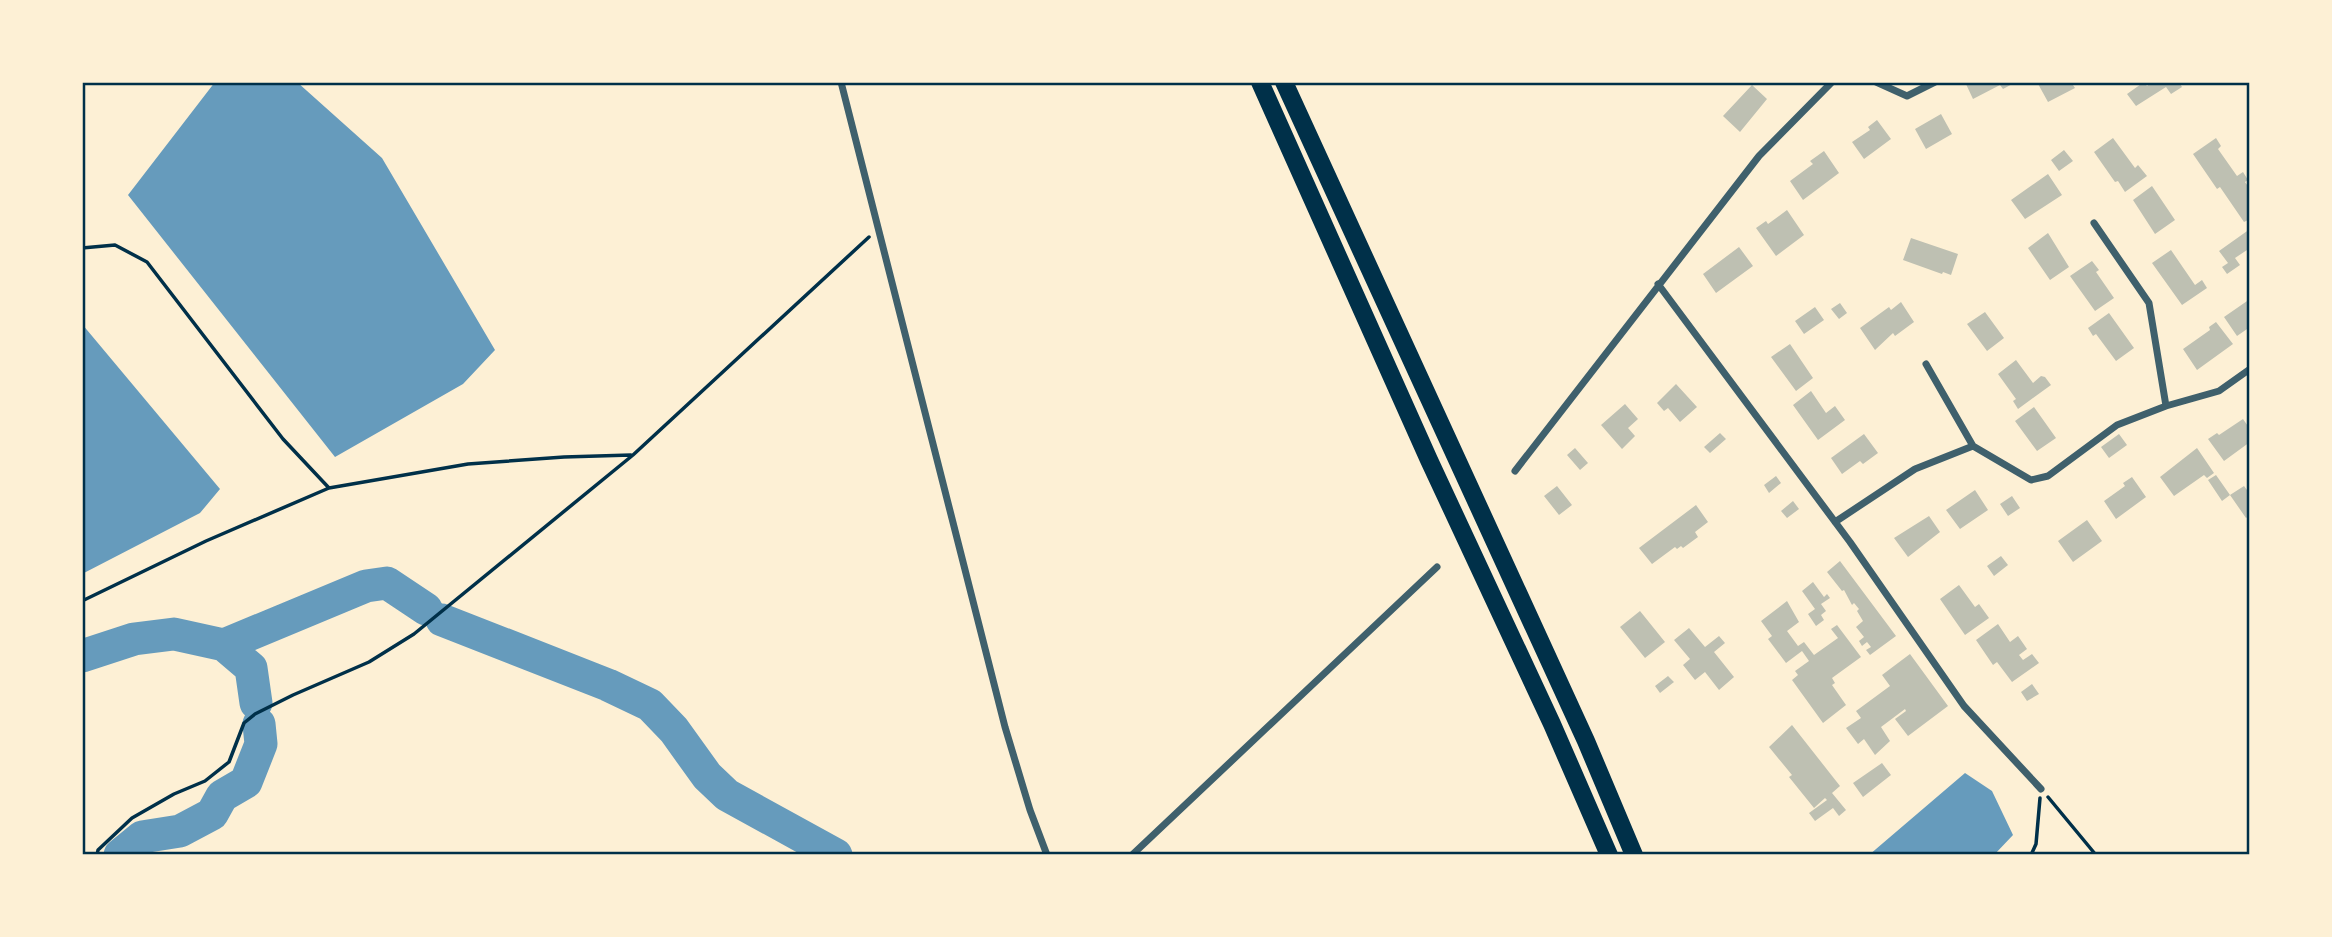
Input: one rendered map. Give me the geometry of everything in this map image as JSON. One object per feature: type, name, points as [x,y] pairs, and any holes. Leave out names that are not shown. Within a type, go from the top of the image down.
[{"type":"highway","points":[[1260,82],[1609,855]]},
{"type":"highway","points":[[1284,82],[1586,741],[1633,855]]},
{"type":"street","points":[[841,82],[1006,727],[1030,810],[1047,855]]},
{"type":"street","points":[[1516,471],[1759,156],[1832,82]]},
{"type":"street","points":[[1876,82],[1907,96],[1934,82]]},
{"type":"street","points":[[2094,223],[2149,303],[2166,406]]},
{"type":"street","points":[[1658,284],[1835,522],[1964,706],[2041,789]]},
{"type":"street","points":[[1926,364],[1973,446],[2031,480],[2048,476],[2117,425],[2166,406],[2219,391],[2250,369]]},
{"type":"street","points":[[1835,522],[1915,470],[1973,446]]},
{"type":"street","points":[[1132,855],[1437,567]]},
{"type":"path","points":[[97,855],[98,850],[132,818],[174,794],[205,781],[229,762],[244,723],[255,714],[369,662],[414,634],[633,455],[877,229]]},
{"type":"path","points":[[82,248],[115,245],[146,262],[283,439],[329,488]]},
{"type":"path","points":[[82,601],[206,541],[329,488],[468,464],[633,455]]},
{"type":"path","points":[[2031,855],[2036,844],[2041,789]]},
{"type":"path","points":[[2041,789],[2096,855]]},
{"type":"water","points":[[215,82],[297,82],[382,158],[495,350],[463,384],[335,457],[128,195]]},
{"type":"water","points":[[82,324],[220,489],[200,513],[82,574]]},
{"type":"water","points":[[1965,773],[1992,791],[2013,835],[1994,855],[1869,855]]},
{"type":"building","points":[[1965,82],[2016,82],[2003,89],[2000,85],[1973,99]]},
{"type":"building","points":[[2037,82],[2071,82],[2075,88],[2048,102]]},
{"type":"building","points":[[2144,82],[2147,86],[2152,82],[2179,82],[2182,87],[2171,94],[2166,87],[2136,106],[2127,94]]},
{"type":"building","points":[[1752,85],[1767,99],[1740,132],[1723,116]]},
{"type":"building","points":[[1941,114],[1952,134],[1926,149],[1915,129]]},
{"type":"building","points":[[1877,120],[1891,139],[1864,159],[1852,142],[1870,130],[1868,127]]},
{"type":"building","points":[[2113,138],[2135,168],[2138,165],[2147,176],[2125,192],[2094,152]]},
{"type":"building","points":[[2216,138],[2221,146],[2218,149],[2237,176],[2243,172],[2248,180],[2245,182],[2250,189],[2250,219],[2244,222],[2193,154]]},
{"type":"building","points":[[2064,150],[2073,161],[2059,171],[2051,160]]},
{"type":"building","points":[[1824,151],[1839,173],[1803,200],[1790,181],[1813,164],[1810,161]]},
{"type":"building","points":[[2048,174],[2062,195],[2025,219],[2011,200]]},
{"type":"building","points":[[2152,186],[2175,220],[2155,234],[2133,200]]},
{"type":"building","points":[[1787,210],[1804,235],[1776,256],[1756,228],[1766,221],[1768,224]]},
{"type":"building","points":[[2250,229],[2250,248],[2235,258],[2240,265],[2227,274],[2222,267],[2228,263],[2219,251]]},
{"type":"building","points":[[2048,233],[2069,267],[2050,280],[2028,248]]},
{"type":"building","points":[[1911,238],[1958,254],[1951,275],[1903,260]]},
{"type":"building","points":[[1739,247],[1753,266],[1716,293],[1703,274]]},
{"type":"building","points":[[2171,250],[2195,285],[2202,280],[2207,288],[2182,305],[2152,263]]},
{"type":"building","points":[[2092,261],[2099,270],[2096,272],[2114,298],[2095,311],[2070,276]]},
{"type":"building","points":[[2250,299],[2250,327],[2237,336],[2224,317]]},
{"type":"building","points":[[1901,302],[1914,322],[1895,336],[1893,333],[1875,350],[1860,328],[1889,307],[1891,310]]},
{"type":"building","points":[[1840,303],[1847,313],[1839,319],[1831,309]]},
{"type":"building","points":[[1815,307],[1824,320],[1804,334],[1795,321]]},
{"type":"building","points":[[1985,312],[2004,338],[1987,351],[1967,324]]},
{"type":"building","points":[[2109,313],[2134,348],[2116,361],[2096,334],[2093,336],[2088,328]]},
{"type":"building","points":[[2216,322],[2233,344],[2197,370],[2183,349],[2210,330],[2209,327]]},
{"type":"building","points":[[1790,344],[1813,378],[1796,391],[1771,357]]},
{"type":"building","points":[[2016,360],[2033,383],[2041,376],[2051,385],[2018,409],[2013,401],[2016,399],[1998,374]]},
{"type":"building","points":[[1676,384],[1697,407],[1680,422],[1668,408],[1664,411],[1657,403]]},
{"type":"building","points":[[1811,391],[1826,413],[1835,406],[1845,420],[1818,440],[1793,405]]},
{"type":"building","points":[[1625,404],[1638,419],[1628,428],[1635,436],[1622,449],[1601,425]]},
{"type":"building","points":[[2034,407],[2056,438],[2037,451],[2015,421]]},
{"type":"building","points":[[2243,419],[2250,429],[2250,442],[2224,461],[2208,439]]},
{"type":"building","points":[[1720,433],[1726,439],[1710,453],[1704,447]]},
{"type":"building","points":[[1864,434],[1878,453],[1863,464],[1860,461],[1842,474],[1831,458]]},
{"type":"building","points":[[2119,434],[2127,445],[2109,458],[2101,447]]},
{"type":"building","points":[[1575,448],[1588,463],[1580,470],[1567,455]]},
{"type":"building","points":[[2197,448],[2214,473],[2207,478],[2204,475],[2174,496],[2160,477]]},
{"type":"building","points":[[2216,475],[2230,495],[2222,501],[2208,480]]},
{"type":"building","points":[[1776,476],[1781,483],[1769,493],[1764,485]]},
{"type":"building","points":[[2132,477],[2146,497],[2116,519],[2104,501],[2125,486],[2123,483]]},
{"type":"building","points":[[1557,486],[1572,505],[1559,515],[1544,496]]},
{"type":"building","points":[[2244,486],[2250,494],[2250,515],[2246,518],[2230,495]]},
{"type":"building","points":[[1975,490],[1988,510],[1960,529],[1946,510]]},
{"type":"building","points":[[2012,496],[2020,508],[2008,516],[2000,504]]},
{"type":"building","points":[[1793,501],[1799,509],[1787,518],[1781,511]]},
{"type":"building","points":[[1696,505],[1708,522],[1695,532],[1698,537],[1683,548],[1675,547],[1652,564],[1639,548]]},
{"type":"building","points":[[1929,516],[1940,532],[1908,557],[1894,538]]},
{"type":"building","points":[[2087,520],[2102,541],[2073,562],[2058,541]]},
{"type":"building","points":[[2001,556],[2008,565],[1994,576],[1987,566]]},
{"type":"building","points":[[1840,561],[1896,636],[1870,655],[1866,650],[1871,647],[1867,642],[1862,646],[1859,641],[1864,637],[1856,627],[1863,621],[1857,611],[1859,609],[1854,603],[1852,605],[1844,590],[1842,591],[1827,572]]},
{"type":"building","points":[[1813,582],[1824,597],[1827,594],[1830,598],[1821,604],[1826,611],[1821,615],[1824,620],[1816,626],[1808,614],[1815,609],[1802,591]]},
{"type":"building","points":[[1959,585],[1975,607],[1979,604],[1989,618],[1965,635],[1940,599]]},
{"type":"building","points":[[1787,601],[1799,622],[1787,631],[1798,646],[1804,642],[1814,655],[1838,638],[1831,629],[1837,625],[1861,657],[1832,678],[1835,683],[1832,685],[1846,705],[1823,723],[1792,680],[1798,675],[1795,671],[1809,661],[1802,651],[1786,663],[1768,639],[1772,636],[1761,621]]},
{"type":"building","points":[[1640,611],[1665,642],[1645,658],[1620,627]]},
{"type":"building","points":[[1998,624],[2010,642],[2018,636],[2027,649],[2019,655],[2023,660],[2032,654],[2039,663],[2012,682],[1997,662],[1993,665],[1976,640]]},
{"type":"building","points":[[1689,628],[1705,647],[1719,636],[1725,643],[1714,652],[1734,677],[1719,690],[1705,672],[1695,680],[1683,665],[1690,659],[1674,640]]},
{"type":"building","points":[[1910,654],[1948,706],[1908,736],[1895,719],[1906,711],[1905,709],[1881,727],[1890,741],[1875,755],[1864,739],[1858,744],[1846,728],[1861,718],[1856,711],[1890,686],[1882,675]]},
{"type":"building","points":[[1668,676],[1674,682],[1660,693],[1655,686]]},
{"type":"building","points":[[2032,684],[2039,694],[2027,701],[2021,692]]},
{"type":"building","points":[[1792,725],[1840,786],[1832,793],[1846,810],[1839,816],[1833,808],[1815,821],[1809,813],[1827,800],[1825,798],[1814,808],[1769,747]]},
{"type":"building","points":[[1882,763],[1891,775],[1863,797],[1853,783]]},
{"type":"waterway","points":[[224,645],[366,586],[387,583],[426,609]]},
{"type":"waterway","points":[[442,620],[608,685],[650,705],[674,730],[707,776],[727,795],[836,855]]},
{"type":"waterway","points":[[82,656],[134,639],[174,634],[224,645],[251,668],[256,703]]},
{"type":"waterway","points":[[120,855],[142,837],[180,831],[212,814],[222,796],[246,782],[261,744],[259,724]]}]
